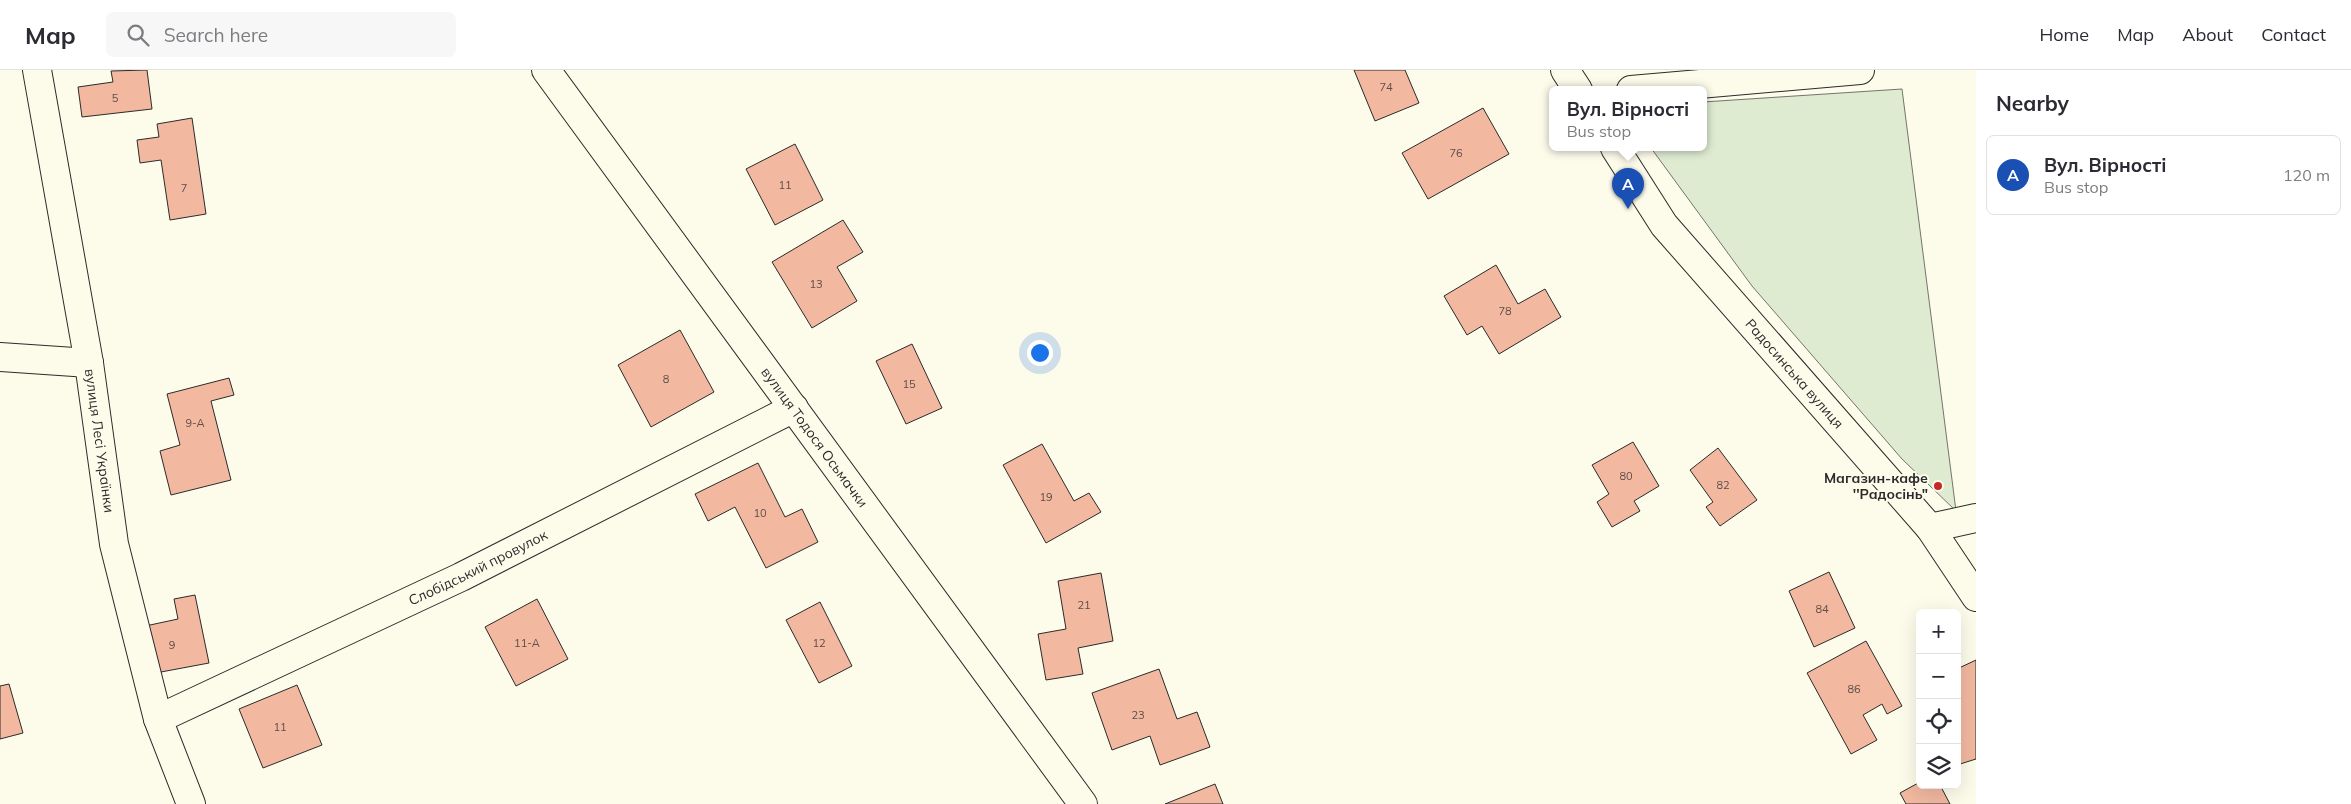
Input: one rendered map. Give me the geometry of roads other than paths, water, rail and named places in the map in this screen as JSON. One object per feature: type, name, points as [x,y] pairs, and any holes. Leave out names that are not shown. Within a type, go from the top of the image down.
[{"type":"street","name":"вулиця Лесі Українки","points":[[37,70],[89,363],[114,544],[158,719],[191,804]]},
{"type":"street","name":"вулиця Тодося Осьмачки","points":[[546,70],[1083,804]]},
{"type":"street","points":[[1564,70],[1575,86]]},
{"type":"street","points":[[1677,86],[1860,70]]},
{"type":"street","name":"Радосинська вулиця","points":[[1617,151],[1664,225],[1930,528],[1976,597]]},
{"type":"street","points":[[0,357],[89,363]]},
{"type":"street","name":"Слобідський провулок","points":[[158,719],[461,577],[794,408]]},
{"type":"street","points":[[1930,528],[1976,518]]},
{"type":"place","name":"Вул. Вірності","points":[[1628,209]]},
{"type":"place","name":"Магазин-кафе ''Радосінь\"","points":[[1938,486]]}]
